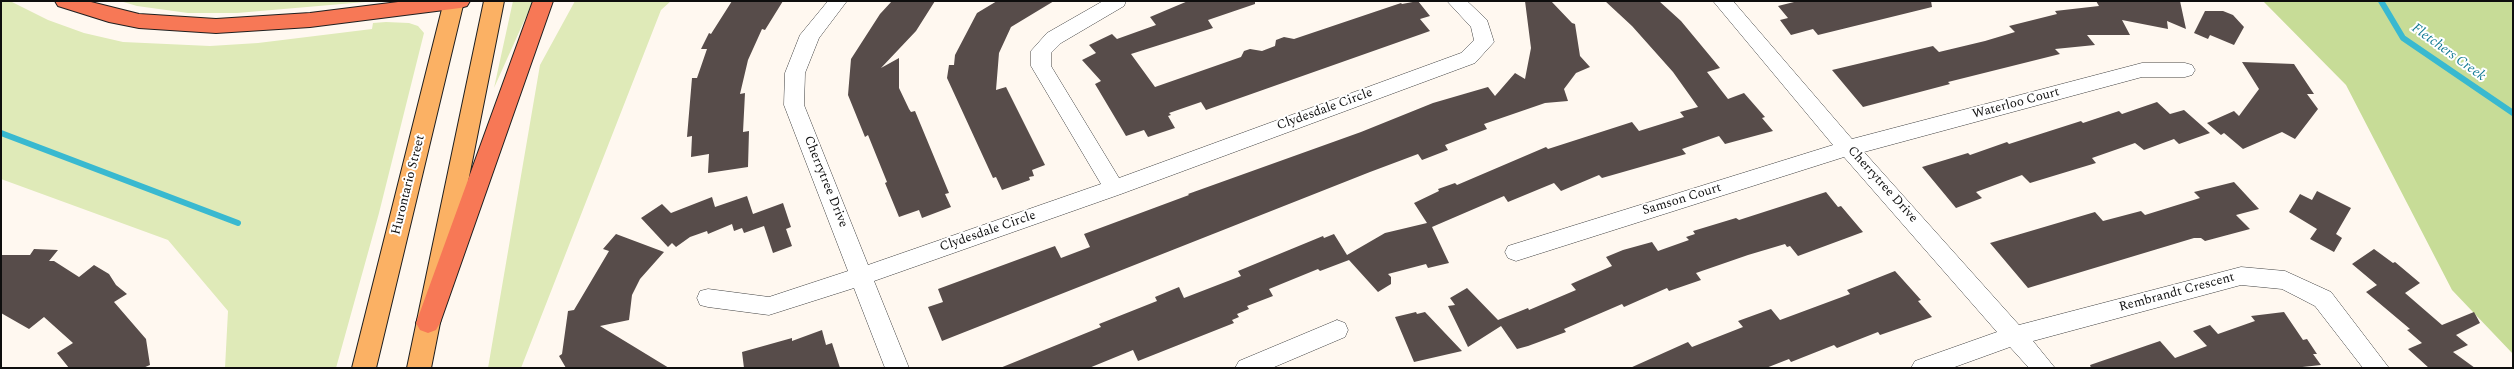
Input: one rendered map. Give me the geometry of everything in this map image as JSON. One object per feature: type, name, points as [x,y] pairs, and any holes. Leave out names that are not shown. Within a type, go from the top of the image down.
[{"type":"highway","points":[[65,1],[109,15],[139,21],[216,26],[310,20],[456,1]]},
{"type":"highway","points":[[428,323],[543,1]]},
{"type":"main road","name":"Hurontario Street","points":[[364,368],[456,1]]},
{"type":"main road","points":[[419,368],[494,1]]},
{"type":"street","name":"Cherrytree Drive","points":[[838,1],[810,35],[795,73],[794,105],[897,368]]},
{"type":"street","points":[[1114,188],[1041,66],[1041,51],[1054,38],[1117,1]]},
{"type":"street","name":"Clydesdale Circle","points":[[708,298],[769,306],[862,276],[1114,188],[1468,58],[1484,42],[1480,25],[1456,1]]},
{"type":"street","name":"Cherrytree Drive","points":[[1722,1],[1848,148],[2044,368]]},
{"type":"street","name":"Waterloo Court","points":[[1848,148],[2142,70],[2185,70]]},
{"type":"street","name":"Samson Court","points":[[1516,252],[1848,148]]},
{"type":"street","name":"Rembrandt Crescent","points":[[1923,368],[2015,336],[2241,276],[2285,280],[2323,299],[2377,368]]},
{"type":"street","points":[[1247,368],[1337,330]]},
{"type":"green space","points":[[1,1],[10,1],[48,20],[84,33],[123,42],[210,46],[258,43],[372,29],[373,23],[409,23],[418,26],[424,33],[379,213],[336,368],[225,368],[228,311],[168,240],[1,179]]},
{"type":"green space","points":[[120,1],[377,1],[237,13],[188,13],[137,6]]},
{"type":"green space","points":[[513,1],[533,1],[494,88]]},
{"type":"green space","points":[[575,1],[671,1],[661,10],[521,368],[488,368],[540,65]]},
{"type":"green space","points":[[2263,1],[2513,1],[2513,354],[2452,290],[2346,85]]},
{"type":"building","points":[[732,1],[783,1],[765,30],[762,29],[748,60],[740,94],[745,93],[743,132],[749,131],[748,167],[708,173],[709,154],[691,157],[692,136],[687,137],[692,78],[697,78],[707,49],[701,49],[709,33],[711,34]]},
{"type":"building","points":[[892,1],[935,1],[916,31],[881,68],[899,58],[899,88],[911,112],[915,111],[949,193],[945,194],[951,207],[922,218],[919,210],[899,217],[868,135],[865,137],[848,95],[851,59],[880,14]]},
{"type":"building","points":[[997,1],[1054,1],[1011,27],[999,53],[996,90],[1006,87],[1045,165],[1032,170],[1034,176],[1029,177],[1030,180],[1002,190],[996,177],[993,178],[947,78],[949,65],[954,65],[955,55],[977,13]]},
{"type":"building","points":[[1188,1],[1255,1],[1255,4],[1208,20],[1213,28],[1131,54],[1155,87],[1241,57],[1244,51],[1250,49],[1262,51],[1275,46],[1276,40],[1284,37],[1294,39],[1401,3],[1418,1],[1430,16],[1420,19],[1430,31],[1206,110],[1201,102],[1169,113],[1171,115],[1168,116],[1175,128],[1148,137],[1144,130],[1126,136],[1095,84],[1101,81],[1082,60],[1096,53],[1089,45],[1112,34],[1117,39],[1156,25],[1150,17]]},
{"type":"building","points":[[1525,1],[1551,1],[1572,23],[1575,24],[1580,56],[1590,67],[1576,73],[1564,89],[1568,101],[1545,103],[1484,124],[1487,129],[1445,145],[1448,150],[1422,160],[1418,154],[1370,172],[942,341],[928,307],[943,302],[938,289],[1055,246],[1061,258],[1090,247],[1084,234],[1189,195],[1188,194],[1361,132],[1433,103],[1488,87],[1495,96],[1515,73],[1525,79],[1531,48]]},
{"type":"building","points":[[1605,1],[1659,1],[1681,21],[1720,68],[1707,72],[1728,99],[1744,93],[1765,117],[1762,118],[1773,131],[1725,144],[1719,136],[1682,149],[1686,154],[1602,178],[1599,175],[1561,191],[1554,183],[1508,202],[1504,196],[1432,227],[1449,263],[1428,268],[1426,264],[1388,274],[1391,277],[1391,284],[1378,292],[1349,260],[1320,271],[1318,269],[1269,289],[1273,296],[1247,306],[1249,309],[1237,314],[1239,317],[1232,320],[1234,323],[1138,361],[1133,350],[1089,368],[1000,368],[1101,327],[1099,324],[1157,301],[1155,297],[1179,287],[1184,298],[1241,276],[1238,271],[1323,236],[1324,238],[1334,234],[1347,255],[1385,233],[1427,223],[1414,203],[1439,191],[1438,189],[1455,183],[1457,185],[1546,147],[1548,149],[1632,122],[1639,131],[1684,117],[1680,112],[1698,107],[1673,72],[1632,26]]},
{"type":"building","points":[[1798,1],[1931,1],[1932,7],[1818,35],[1813,29],[1791,35],[1780,20],[1788,18],[1778,6]]},
{"type":"building","points":[[2096,1],[2180,1],[2186,29],[2167,21],[2168,29],[2122,20],[2130,35],[2087,35],[2095,45],[2055,49],[2060,54],[1948,82],[1950,84],[1863,107],[1832,70],[1933,46],[1939,52],[1985,41],[2015,32],[2009,26],[2057,14],[2055,11],[2099,6]]},
{"type":"building","points":[[2205,11],[2223,11],[2233,15],[2244,27],[2234,45],[2210,35],[2208,39],[2194,33]]},
{"type":"building","points":[[2242,62],[2294,64],[2314,94],[2307,94],[2318,109],[2295,139],[2282,132],[2243,149],[2224,133],[2221,135],[2207,123],[2234,111],[2239,116],[2259,89]]},
{"type":"building","points":[[2157,102],[2170,114],[2184,110],[2210,133],[2179,144],[2174,139],[2144,150],[2135,143],[2092,158],[2096,163],[2030,183],[2022,175],[1976,192],[1982,198],[1956,208],[1922,167],[1968,153],[1970,155],[2007,142],[2009,144],[2081,121],[2083,123],[2119,111],[2122,114]]},
{"type":"building","points":[[2234,182],[2259,209],[2236,215],[2250,229],[2205,241],[2201,238],[2194,238],[2028,288],[1990,243],[2095,212],[2103,221],[2141,211],[2145,215],[2200,198],[2194,192]]},
{"type":"building","points":[[2317,191],[2351,208],[2336,234],[2342,238],[2334,252],[2310,239],[2317,229],[2289,212],[2300,194],[2312,200]]},
{"type":"building","points":[[1826,192],[1838,207],[1841,206],[1863,232],[1798,256],[1790,246],[1787,247],[1785,244],[1748,255],[1696,273],[1701,280],[1669,291],[1667,288],[1624,307],[1622,304],[1564,329],[1566,332],[1528,346],[1517,349],[1501,326],[1468,347],[1448,306],[1455,305],[1450,298],[1467,288],[1498,320],[1528,308],[1529,310],[1576,290],[1571,284],[1612,266],[1606,257],[1623,250],[1652,242],[1658,251],[1689,240],[1686,237],[1695,234],[1693,231],[1736,218],[1739,220]]},
{"type":"building","points":[[747,196],[753,214],[783,203],[791,227],[786,229],[792,246],[773,253],[764,226],[744,233],[742,228],[734,231],[732,224],[708,234],[707,231],[690,237],[676,247],[672,243],[668,247],[641,218],[662,204],[671,213],[712,197],[715,207]]},
{"type":"building","points":[[616,234],[664,252],[640,279],[632,295],[629,320],[600,326],[669,368],[566,368],[559,356],[562,354],[568,311],[574,310],[609,251],[603,249]]},
{"type":"building","points":[[34,249],[58,250],[49,261],[54,261],[79,277],[94,265],[109,274],[116,285],[127,294],[114,302],[146,339],[150,365],[143,368],[69,368],[57,353],[73,343],[44,317],[29,329],[1,313],[1,255],[30,255]]},
{"type":"building","points":[[2374,249],[2393,263],[2395,262],[2420,283],[2405,293],[2442,325],[2474,312],[2480,323],[2456,335],[2468,345],[2453,352],[2475,368],[2429,368],[2408,349],[2422,343],[2407,330],[2410,329],[2366,292],[2377,285],[2352,264]]},
{"type":"building","points":[[1895,271],[1921,300],[1918,301],[1932,317],[1880,335],[1878,332],[1837,348],[1834,345],[1791,362],[1789,359],[1766,368],[1630,368],[1688,342],[1692,347],[1743,327],[1738,321],[1771,309],[1780,320],[1850,294],[1847,290]]},
{"type":"building","points":[[1416,312],[1417,314],[1425,312],[1462,351],[1414,362],[1395,317]]},
{"type":"building","points":[[2284,312],[2303,340],[2307,339],[2317,354],[2313,354],[2321,365],[2293,368],[2091,368],[2090,365],[2160,341],[2175,358],[2207,346],[2193,331],[2210,325],[2218,334],[2255,321],[2251,316]]},
{"type":"building","points":[[822,330],[826,345],[832,343],[840,368],[744,368],[742,352],[792,338],[792,341]]},
{"type":"waterway","name":"Fletchers Creek","points":[[2381,1],[2403,38],[2513,113]]},
{"type":"waterway","points":[[1,133],[238,223]]}]
